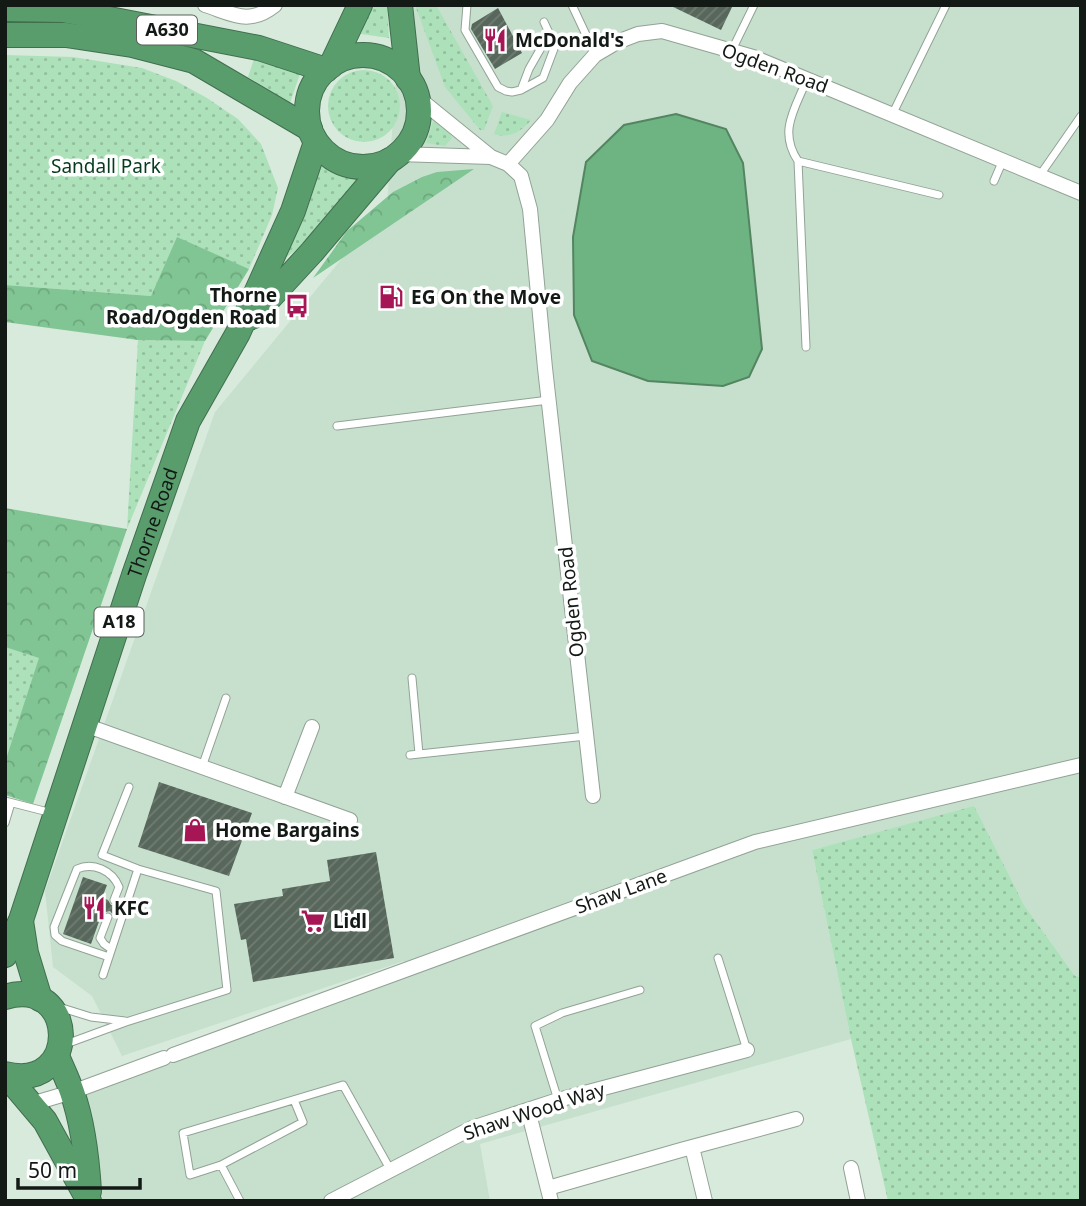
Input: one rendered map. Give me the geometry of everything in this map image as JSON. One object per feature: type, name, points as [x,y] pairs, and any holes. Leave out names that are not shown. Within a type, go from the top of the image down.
[{"type":"highway","points":[[360,5],[328,68],[318,78],[309,97],[308,119],[313,135],[330,156],[349,165],[369,167],[393,158],[406,147],[416,128],[419,107],[412,88],[400,5]]},
{"type":"highway","name":"A630","points":[[5,9],[76,12],[259,48],[328,68]]},
{"type":"highway","name":"A630","points":[[5,35],[66,35],[132,45],[194,61],[313,135]]},
{"type":"highway","points":[[328,68],[350,57],[372,56],[392,64],[412,88]]},
{"type":"highway","name":"Thorne Road","points":[[5,955],[21,920],[134,575],[188,421],[238,333],[293,211],[313,135]]},
{"type":"highway","name":"Thorne Road","points":[[238,333],[312,253],[393,158]]},
{"type":"highway","name":"Thorne Road","points":[[21,920],[26,953],[43,1001],[58,1017],[62,1032],[59,1051],[83,1140],[90,1201]]},
{"type":"highway","points":[[5,997],[23,994],[43,1001]]},
{"type":"highway","points":[[6,1075],[21,1077],[35,1074],[47,1068],[59,1051]]},
{"type":"highway","points":[[6,1075],[45,1121],[90,1201]]},
{"type":"street","points":[[205,5],[244,18],[260,15],[275,5]]},
{"type":"street","name":"Ogden Road","points":[[593,796],[548,400],[530,209],[521,176],[508,164],[547,120],[570,83],[595,55],[617,42],[638,34],[662,31],[753,57],[1081,193]]},
{"type":"street","points":[[412,88],[491,157],[508,164]]},
{"type":"street","points":[[393,158],[491,157]]},
{"type":"street","points":[[85,726],[349,820]]},
{"type":"street","points":[[285,797],[312,727]]},
{"type":"street","name":"Shaw Lane","points":[[31,1104],[169,1057],[755,842],[1081,765]]},
{"type":"street","name":"Shaw Wood Way","points":[[331,1201],[472,1128],[558,1100],[747,1050]]},
{"type":"street","points":[[528,1110],[550,1194],[692,1147],[796,1119]]},
{"type":"street","points":[[692,1147],[705,1201]]},
{"type":"street","points":[[851,1168],[858,1201]]},
{"type":"lane","points":[[467,5],[465,30],[498,87],[512,92],[543,78],[555,46],[544,22]]},
{"type":"lane","points":[[572,5],[595,55]]},
{"type":"lane","points":[[731,51],[754,5]]},
{"type":"lane","points":[[892,116],[947,5]]},
{"type":"lane","points":[[521,90],[529,69],[550,34]]},
{"type":"lane","points":[[806,347],[798,161],[791,151],[787,131],[807,79]]},
{"type":"lane","points":[[1040,175],[1081,116]]},
{"type":"lane","points":[[993,181],[1003,160]]},
{"type":"lane","points":[[798,161],[939,195]]},
{"type":"lane","points":[[337,426],[548,400]]},
{"type":"lane","points":[[412,678],[415,754],[586,736]]},
{"type":"lane","points":[[202,767],[226,698]]},
{"type":"lane","points":[[59,1051],[126,1021],[227,990],[216,891],[138,869],[102,855],[129,787]]},
{"type":"lane","points":[[5,822],[8,802],[56,814]]},
{"type":"lane","points":[[110,953],[62,941],[55,935],[54,927],[77,869],[86,865],[107,872],[119,887],[114,900]]},
{"type":"lane","points":[[103,975],[138,869]]},
{"type":"lane","points":[[108,917],[100,938],[110,953]]},
{"type":"lane","points":[[718,958],[747,1050]]},
{"type":"lane","points":[[558,1100],[536,1026],[562,1013],[640,990]]},
{"type":"lane","points":[[43,1001],[90,1017],[126,1021]]},
{"type":"lane","points":[[295,1100],[303,1122],[221,1165],[190,1175],[183,1133],[343,1085],[390,1169]]},
{"type":"lane","points":[[221,1165],[240,1201]]},
{"type":"shaded area","points":[[401,5],[1081,5],[1081,977],[1075,976],[1024,905],[974,807],[812,850],[851,1039],[480,1144],[490,1201],[90,1201],[72,1092],[406,968],[404,961],[122,1056],[92,996],[53,967],[45,891],[215,412],[387,204]]},
{"type":"shaded area","points":[[676,114],[726,129],[743,163],[762,349],[749,377],[723,386],[648,381],[592,361],[574,315],[573,237],[586,162],[624,125]]},
{"type":"green space","points":[[370,5],[387,5],[389,38],[361,34]]},
{"type":"green space","points":[[415,5],[436,5],[493,106],[484,130],[480,130],[445,87]]},
{"type":"green space","name":"Sandall Park","points":[[5,55],[73,57],[142,68],[176,81],[238,119],[261,144],[278,188],[272,215],[249,269],[177,238],[151,296],[5,285]]},
{"type":"green space","points":[[255,56],[301,71],[290,103],[248,77]]},
{"type":"green space","points":[[364,70],[384,76],[394,86],[400,106],[394,126],[384,136],[364,142],[344,136],[334,126],[328,106],[334,86],[344,76]]},
{"type":"green space","points":[[502,112],[531,120],[514,133],[505,136],[494,134]]},
{"type":"green space","points":[[434,119],[449,128],[452,138],[445,146],[426,143]]},
{"type":"green space","points":[[320,164],[330,172],[362,178],[320,232],[284,259],[307,207]]},
{"type":"green space","points":[[474,169],[313,278],[347,231],[393,192],[437,172]]},
{"type":"green space","points":[[177,237],[249,269],[205,341],[138,340],[5,322],[5,285],[151,296]]},
{"type":"green space","points":[[138,340],[205,341],[127,529]]},
{"type":"green space","points":[[5,508],[127,529],[33,804],[5,795],[5,762],[39,658],[5,647]]},
{"type":"green space","points":[[5,647],[40,658],[5,762]]},
{"type":"green space","points":[[974,806],[1024,905],[1075,976],[1081,977],[1081,1201],[888,1201],[812,850]]},
{"type":"building","points":[[669,5],[733,5],[721,30]]},
{"type":"building","name":"McDonald's","points":[[498,8],[522,53],[495,69],[471,29],[472,24]]},
{"type":"building","name":"Home Bargains","points":[[159,782],[252,813],[229,876],[138,847]]},
{"type":"building","name":"Lidl","points":[[376,852],[394,958],[253,982],[246,939],[241,940],[234,904],[283,896],[282,889],[330,881],[327,860]]},
{"type":"building","name":"KFC","points":[[83,877],[107,885],[102,898],[108,900],[111,905],[118,905],[114,916],[110,911],[102,913],[91,944],[63,934]]},
{"type":"place","name":"McDonald's","points":[[495,40]]},
{"type":"place","name":"EG On the Move","points":[[391,297]]},
{"type":"place","name":"Thorne Road/Ogden Road","points":[[297,306]]},
{"type":"place","name":"Home Bargains","points":[[195,830]]},
{"type":"place","name":"KFC","points":[[94,908]]},
{"type":"place","name":"Lidl","points":[[313,921]]}]
